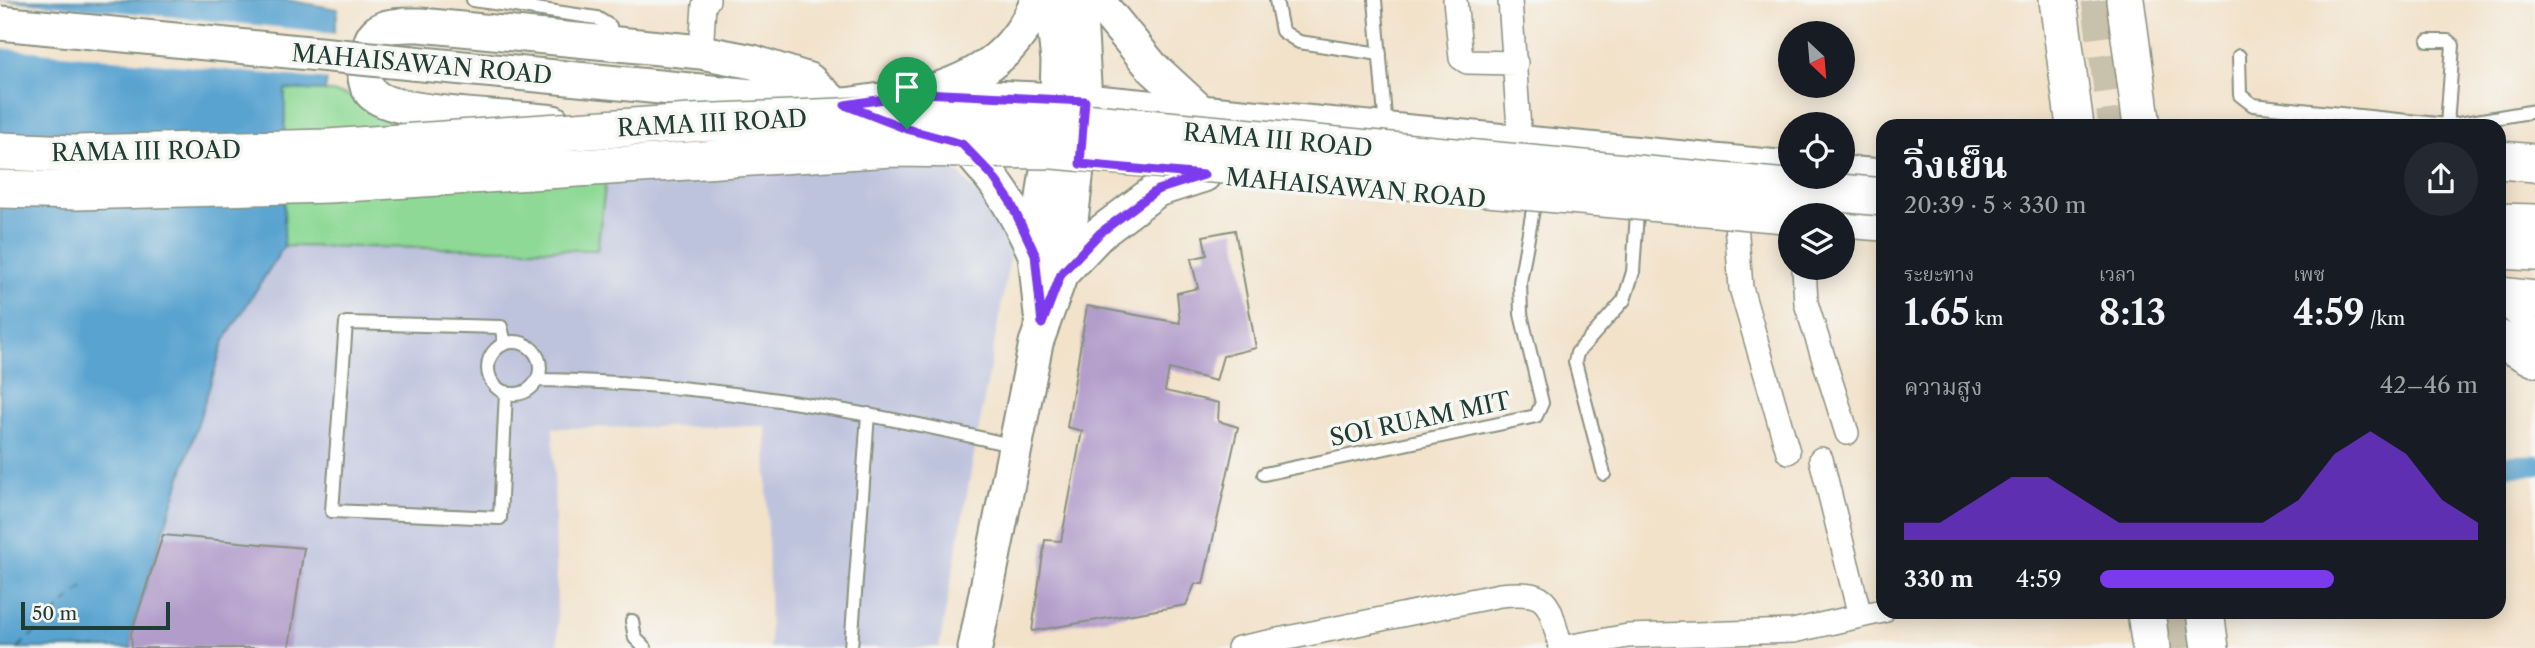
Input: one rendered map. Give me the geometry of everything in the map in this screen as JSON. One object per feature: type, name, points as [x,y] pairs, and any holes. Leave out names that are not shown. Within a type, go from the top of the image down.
[{"type":"main road","points":[[923,93],[961,81],[1011,48],[1029,22],[1038,0]]},
{"type":"main road","points":[[1051,0],[1058,60],[1071,101]]},
{"type":"main road","points":[[975,648],[1042,324],[1048,264],[1065,161],[1079,0]]},
{"type":"main road","points":[[1097,0],[1152,67],[1203,114]]},
{"type":"main road","points":[[2058,0],[2074,119]]},
{"type":"main road","points":[[2125,0],[2143,119]]},
{"type":"main road","name":"MAHAISAWAN ROAD","points":[[0,23],[840,104],[923,93],[1071,101],[1778,167]]},
{"type":"main road","points":[[840,104],[809,80],[787,72],[701,52],[392,25],[380,30],[371,40],[364,79],[371,93],[381,101],[429,111],[527,118],[665,140],[761,141],[907,129]]},
{"type":"main road","points":[[2052,119],[2067,69]]},
{"type":"main road","name":"MAHAISAWAN ROAD","points":[[840,104],[907,129],[962,144],[1065,161],[1778,225]]},
{"type":"main road","name":"RAMA III ROAD","points":[[0,151],[74,154],[328,148],[691,123],[890,115],[1051,119],[1876,196]]},
{"type":"main road","points":[[962,144],[992,175],[1048,264]]},
{"type":"main road","name":"RAMA III ROAD","points":[[0,189],[78,191],[329,184],[891,148],[1053,149],[1778,213]]},
{"type":"main road","points":[[2506,161],[2535,163]]},
{"type":"main road","points":[[1855,174],[1876,175]]},
{"type":"main road","points":[[1048,264],[1100,233],[1157,190],[1204,175]]},
{"type":"main road","points":[[1855,220],[1876,221]]},
{"type":"main road","points":[[2506,222],[2535,223]]},
{"type":"main road","points":[[1855,231],[1876,233]]},
{"type":"main road","points":[[2506,250],[2535,252]]},
{"type":"main road","points":[[2506,276],[2535,278]]},
{"type":"main road","points":[[2506,298],[2535,300]]},
{"type":"main road","points":[[2506,342],[2535,358]]},
{"type":"main road","points":[[2147,619],[2151,648]]},
{"type":"main road","points":[[2206,619],[2210,648]]},
{"type":"street","points":[[701,52],[704,5],[708,0]]},
{"type":"street","points":[[1455,0],[1461,58],[1467,62],[1516,63]]},
{"type":"street","points":[[1510,0],[1520,143]]},
{"type":"street","points":[[1737,223],[1741,288],[1788,452]]},
{"type":"street","points":[[1805,280],[1806,303],[1847,433]]},
{"type":"street","points":[[2506,304],[2535,332]]},
{"type":"street","points":[[1821,459],[1860,616]]},
{"type":"street","points":[[1239,648],[1500,595],[1531,592],[1543,599],[1549,608],[1561,648],[1628,636],[1793,631],[1876,613]]},
{"type":"lane","points":[[473,0],[597,18],[610,26],[612,44]]},
{"type":"lane","points":[[1276,0],[1282,32],[1299,42],[1380,54]]},
{"type":"lane","points":[[1375,0],[1387,131]]},
{"type":"lane","points":[[2428,41],[2448,41],[2453,46],[2448,119]]},
{"type":"lane","points":[[2239,56],[2240,95],[2253,105],[2382,119]]},
{"type":"lane","points":[[2488,119],[2535,111]]},
{"type":"lane","name":"SOI RUAM MIT","points":[[1264,474],[1536,416],[1540,412],[1542,403],[1521,314],[1520,282],[1534,204]]},
{"type":"lane","points":[[1604,474],[1575,362],[1577,352],[1624,300],[1633,272],[1637,213]]},
{"type":"lane","points":[[505,344],[500,327],[345,323],[332,511],[500,518],[506,392]]},
{"type":"lane","points":[[514,342],[530,348],[539,362],[537,380],[524,392],[506,392],[493,383],[488,368],[493,353],[505,344],[514,342]]},
{"type":"lane","points":[[537,380],[585,381],[761,395],[868,414],[1015,446]]},
{"type":"lane","points":[[851,648],[868,414]]},
{"type":"lane","points":[[632,621],[635,638],[645,648]]},
{"type":"shaded area","points":[[899,152],[960,174],[998,219],[1009,237],[1009,263],[939,647],[770,648],[766,426],[553,428],[558,648],[132,648],[131,634],[224,340],[284,246],[596,250],[607,169]]},
{"type":"green space","points":[[285,89],[325,91],[611,140],[597,250],[284,246]]},
{"type":"water","points":[[0,0],[286,0],[338,9],[325,91],[285,89],[284,246],[224,341],[131,634],[132,648],[0,648]]},
{"type":"pier","points":[[0,0],[337,33],[330,80],[0,48]]},
{"type":"building","points":[[1235,230],[1256,348],[1223,356],[1216,381],[1169,369],[1165,391],[1219,403],[1218,421],[1238,427],[1203,584],[1195,584],[1186,605],[1032,631],[1045,540],[1061,541],[1082,431],[1067,427],[1087,306],[1180,323],[1177,293],[1198,288],[1191,259],[1207,255],[1203,236]]},
{"type":"building","points":[[163,535],[304,548],[289,648],[132,648],[131,634]]},
{"type":"waterway","points":[[2506,466],[2535,465]]},
{"type":"ferry route","points":[[18,648],[87,583]]},
{"type":"tunnel","points":[[2100,0],[2116,119]]},
{"type":"tunnel","points":[[2183,619],[2187,648]]},
{"type":"route","points":[[923,93],[1085,101],[1080,164],[1204,175],[1157,190],[1100,233],[1061,274],[1042,324],[1035,254],[1010,201],[992,175],[962,144],[907,129],[845,105],[923,93]]}]
